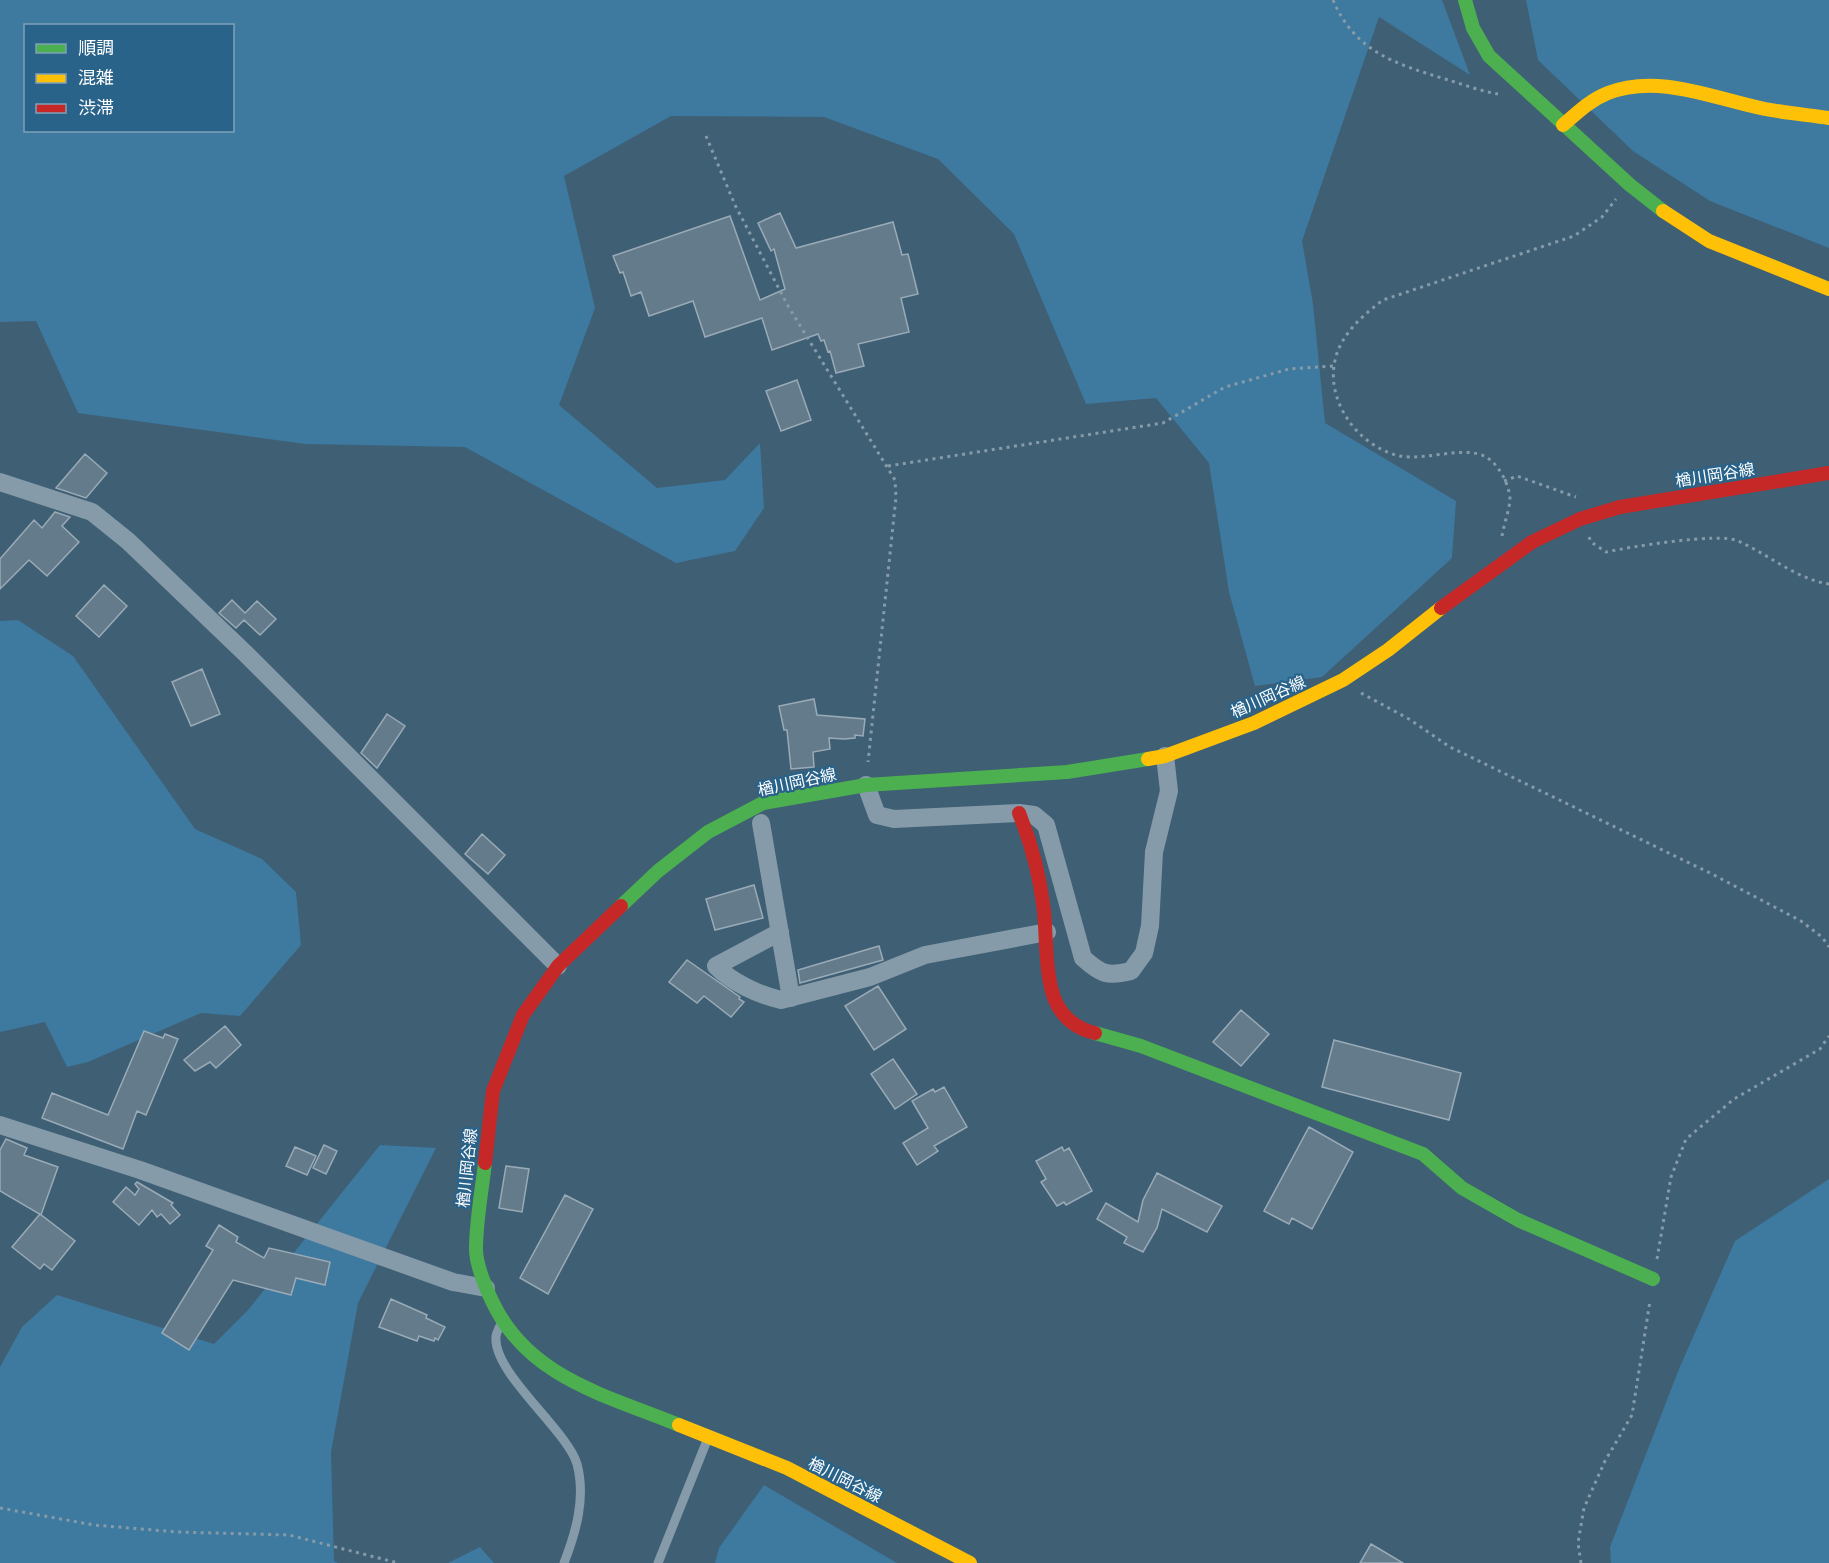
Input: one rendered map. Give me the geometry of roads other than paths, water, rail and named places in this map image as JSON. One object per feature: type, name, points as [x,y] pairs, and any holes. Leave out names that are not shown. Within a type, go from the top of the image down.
[{"type":"main road","points":[[1466,0],[1473,28],[1489,56],[1519,86],[1630,185],[1670,216],[1709,241],[1829,289]]},
{"type":"main road","points":[[1563,125],[1589,102],[1615,90],[1643,86],[1671,87],[1768,109],[1829,117]]},
{"type":"main road","name":"楢川岡谷線","points":[[970,1563],[787,1468],[595,1391],[550,1370],[516,1341],[502,1322],[486,1288],[476,1250],[493,1091],[524,1015],[558,966],[658,871],[708,832],[763,803],[866,785],[1067,772],[1165,756],[1254,723],[1343,680],[1388,650],[1458,594],[1532,543],[1580,519],[1620,507],[1829,473]]},
{"type":"main road","points":[[1019,813],[1033,848],[1047,932],[1051,988],[1060,1010],[1082,1030],[1141,1046],[1423,1154],[1462,1188],[1518,1220],[1653,1279]]},
{"type":"street","points":[[0,482],[92,512],[128,542],[255,663],[558,966]]},
{"type":"street","points":[[866,785],[877,815],[894,819],[1019,813],[1034,815],[1046,825],[1083,958],[1097,970],[1112,975],[1131,971],[1144,953],[1150,926],[1154,852],[1169,791],[1165,756]]},
{"type":"street","points":[[761,823],[791,999]]},
{"type":"street","points":[[780,932],[716,966],[724,975],[769,998],[791,999],[870,978],[925,956],[1047,932]]},
{"type":"street","points":[[0,1125],[140,1170],[453,1282],[486,1288]]},
{"type":"lane","points":[[502,1322],[496,1337],[498,1350],[515,1379],[565,1442],[576,1462],[580,1509],[564,1563]]},
{"type":"lane","points":[[658,1563],[709,1436]]}]
